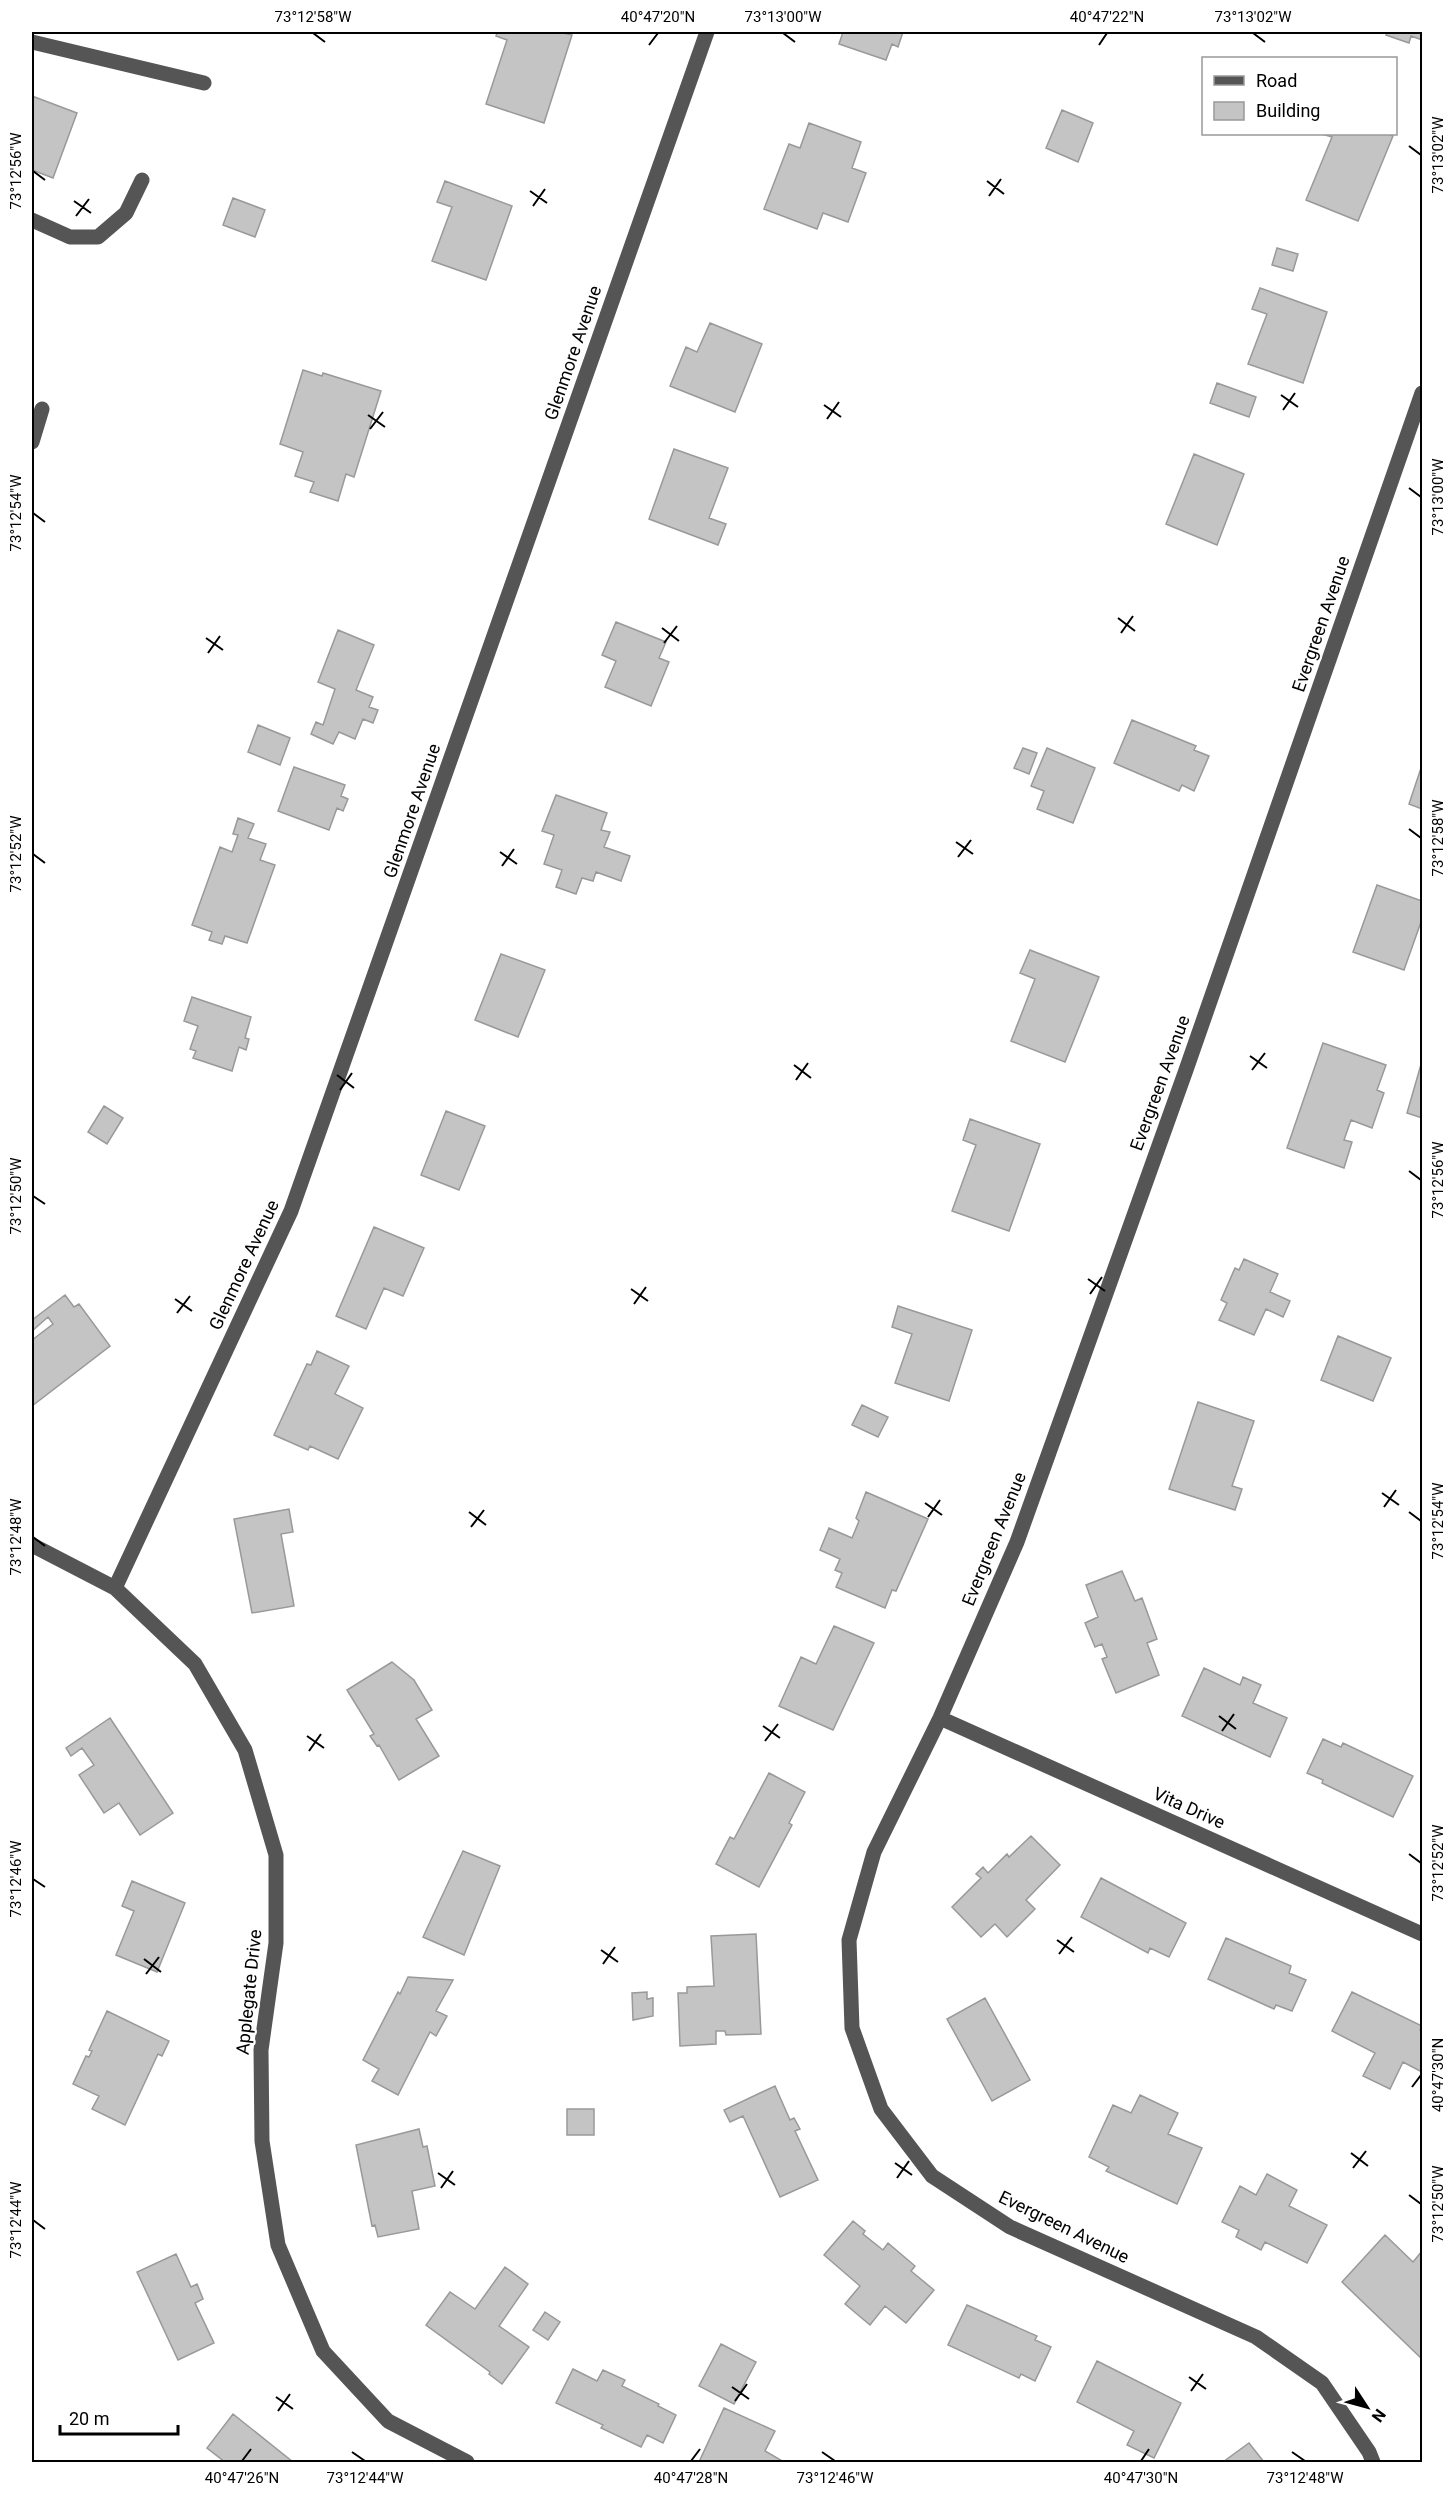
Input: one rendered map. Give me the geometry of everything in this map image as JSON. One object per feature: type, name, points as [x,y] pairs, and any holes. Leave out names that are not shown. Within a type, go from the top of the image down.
[{"type":"street","name":"Glenmore Avenue","points":[[115,1588],[291,1211],[707,32]]},
{"type":"street","points":[[32,42],[204,83]]},
{"type":"street","points":[[32,220],[70,237],[98,237],[126,213],[142,180]]},
{"type":"street","name":"Evergreen Avenue","points":[[1372,2463],[1369,2452],[1322,2383],[1256,2337],[1010,2227],[932,2176],[881,2109],[852,2028],[849,1940],[874,1852],[940,1718],[1017,1542],[1190,1059],[1422,393]]},
{"type":"street","points":[[32,442],[42,409]]},
{"type":"street","name":"Applegate Drive","points":[[32,1545],[115,1588],[195,1664],[245,1750],[276,1855],[276,1943],[261,2061],[262,2141],[278,2246],[323,2351],[388,2421],[466,2463]]},
{"type":"street","name":"Vita Drive","points":[[940,1718],[1422,1934]]},
{"type":"building","points":[[493,32],[559,32],[572,35],[544,123],[486,104],[507,40],[496,36],[497,33]]},
{"type":"building","points":[[843,32],[903,32],[898,47],[892,44],[886,60],[839,44]]},
{"type":"building","points":[[1388,32],[1422,32],[1422,40],[1411,36],[1409,43],[1386,35]]},
{"type":"building","points":[[32,96],[77,113],[53,178],[32,170]]},
{"type":"building","points":[[1062,110],[1093,123],[1078,162],[1046,148]]},
{"type":"building","points":[[809,123],[861,142],[852,168],[866,173],[848,222],[823,213],[817,229],[764,209],[789,144],[800,148]]},
{"type":"building","points":[[1325,135],[1393,136],[1358,221],[1306,200],[1332,137]]},
{"type":"building","points":[[445,181],[512,206],[486,280],[432,261],[452,207],[437,202]]},
{"type":"building","points":[[233,198],[265,210],[255,237],[223,225]]},
{"type":"building","points":[[1277,248],[1298,254],[1293,271],[1272,265]]},
{"type":"building","points":[[1260,288],[1327,312],[1303,383],[1248,364],[1267,314],[1252,309]]},
{"type":"building","points":[[710,323],[762,344],[735,412],[670,386],[686,347],[697,352]]},
{"type":"building","points":[[303,370],[322,376],[323,373],[381,391],[354,477],[346,474],[338,501],[310,492],[314,482],[295,476],[303,452],[280,444]]},
{"type":"building","points":[[1217,383],[1256,397],[1249,417],[1210,403]]},
{"type":"building","points":[[674,449],[728,468],[709,518],[726,524],[718,545],[649,519]]},
{"type":"building","points":[[1194,454],[1244,474],[1217,545],[1166,524]]},
{"type":"building","points":[[616,622],[666,642],[659,658],[669,662],[651,706],[605,687],[616,661],[602,655]]},
{"type":"building","points":[[338,630],[374,645],[356,690],[373,697],[369,707],[378,710],[373,723],[363,719],[355,739],[339,732],[333,744],[311,734],[316,722],[323,725],[335,689],[318,682]]},
{"type":"building","points":[[1132,720],[1196,746],[1194,750],[1209,756],[1194,791],[1182,785],[1179,791],[1114,763]]},
{"type":"building","points":[[258,725],[290,738],[280,765],[248,752]]},
{"type":"building","points":[[1023,748],[1037,753],[1029,774],[1014,768]]},
{"type":"building","points":[[1047,748],[1095,768],[1073,823],[1037,809],[1044,791],[1031,786]]},
{"type":"building","points":[[1422,765],[1422,809],[1409,804]]},
{"type":"building","points":[[294,767],[345,785],[341,796],[348,799],[343,811],[337,808],[329,830],[278,811]]},
{"type":"building","points":[[556,795],[607,813],[601,830],[610,832],[604,847],[630,856],[621,881],[596,872],[593,881],[582,878],[576,894],[556,887],[562,870],[544,864],[554,835],[542,831]]},
{"type":"building","points":[[238,818],[254,824],[248,838],[266,844],[260,860],[275,865],[247,943],[225,936],[222,944],[209,940],[212,932],[192,925],[220,847],[232,852],[238,835],[233,834]]},
{"type":"building","points":[[1377,885],[1422,901],[1422,919],[1404,970],[1353,952]]},
{"type":"building","points":[[1030,950],[1099,977],[1065,1062],[1011,1041],[1035,979],[1020,973]]},
{"type":"building","points":[[501,954],[545,970],[518,1037],[475,1020]]},
{"type":"building","points":[[192,997],[251,1017],[245,1038],[249,1039],[246,1050],[239,1047],[232,1071],[193,1058],[196,1051],[190,1049],[198,1026],[184,1021]]},
{"type":"building","points":[[1323,1043],[1386,1065],[1377,1090],[1384,1093],[1372,1128],[1351,1120],[1344,1140],[1352,1142],[1344,1168],[1287,1148]]},
{"type":"building","points":[[1422,1061],[1422,1118],[1407,1113]]},
{"type":"building","points":[[104,1106],[123,1118],[107,1144],[88,1132]]},
{"type":"building","points":[[446,1111],[485,1126],[459,1190],[421,1175]]},
{"type":"building","points":[[970,1119],[1040,1144],[1009,1231],[952,1211],[976,1145],[963,1140]]},
{"type":"building","points":[[374,1227],[424,1248],[403,1296],[384,1288],[366,1329],[336,1316]]},
{"type":"building","points":[[1244,1259],[1278,1274],[1270,1292],[1290,1301],[1283,1317],[1266,1309],[1254,1335],[1219,1320],[1227,1303],[1221,1300],[1235,1268],[1239,1270]]},
{"type":"building","points":[[65,1295],[74,1307],[79,1304],[110,1346],[32,1406],[32,1340],[53,1324],[48,1317],[32,1331],[32,1320]]},
{"type":"building","points":[[898,1306],[972,1330],[949,1401],[895,1383],[912,1334],[892,1327]]},
{"type":"building","points":[[1338,1336],[1391,1358],[1373,1401],[1321,1380]]},
{"type":"building","points":[[317,1351],[349,1366],[335,1394],[363,1408],[338,1459],[310,1446],[308,1450],[274,1435],[307,1364],[311,1365]]},
{"type":"building","points":[[1198,1402],[1254,1421],[1232,1486],[1242,1489],[1235,1510],[1169,1489]]},
{"type":"building","points":[[862,1405],[888,1417],[878,1437],[852,1425]]},
{"type":"building","points":[[866,1492],[928,1519],[896,1591],[892,1590],[885,1608],[836,1587],[842,1573],[835,1570],[840,1559],[820,1550],[829,1528],[852,1538],[859,1521],[856,1518]]},
{"type":"building","points":[[289,1509],[293,1532],[281,1534],[294,1606],[252,1613],[234,1519]]},
{"type":"building","points":[[1122,1571],[1135,1601],[1142,1598],[1157,1639],[1147,1643],[1159,1675],[1116,1693],[1102,1659],[1107,1657],[1102,1644],[1095,1647],[1085,1623],[1098,1617],[1086,1585]]},
{"type":"building","points":[[834,1626],[874,1643],[833,1730],[779,1706],[801,1657],[816,1664]]},
{"type":"building","points":[[392,1662],[414,1680],[432,1710],[416,1719],[439,1756],[399,1780],[379,1745],[377,1746],[370,1736],[374,1734],[347,1690]]},
{"type":"building","points":[[1204,1668],[1240,1685],[1243,1677],[1261,1685],[1253,1703],[1287,1718],[1270,1757],[1182,1716]]},
{"type":"building","points":[[110,1718],[173,1813],[140,1835],[119,1803],[104,1813],[79,1775],[94,1765],[82,1748],[71,1756],[66,1748]]},
{"type":"building","points":[[1323,1739],[1341,1747],[1343,1743],[1413,1776],[1393,1817],[1322,1783],[1323,1780],[1307,1773]]},
{"type":"building","points":[[769,1773],[805,1792],[789,1823],[792,1825],[759,1887],[716,1864],[730,1837],[734,1839]]},
{"type":"building","points":[[1031,1836],[1060,1865],[1026,1900],[1035,1909],[1007,1937],[995,1924],[981,1937],[952,1907],[981,1878],[976,1874],[983,1867],[988,1873],[1007,1854],[1009,1857]]},
{"type":"building","points":[[463,1851],[500,1866],[464,1955],[423,1937]]},
{"type":"building","points":[[1101,1878],[1186,1923],[1169,1957],[1150,1948],[1148,1953],[1081,1917]]},
{"type":"building","points":[[132,1881],[185,1903],[157,1972],[116,1955],[134,1911],[122,1906]]},
{"type":"building","points":[[756,1934],[761,2034],[726,2035],[725,2031],[716,2031],[716,2044],[680,2046],[678,1993],[687,1993],[687,1987],[714,1986],[711,1936]]},
{"type":"building","points":[[1226,1938],[1291,1966],[1289,1973],[1306,1980],[1292,2011],[1276,2005],[1274,2009],[1208,1979]]},
{"type":"building","points":[[408,1977],[453,1980],[436,2011],[447,2016],[436,2036],[430,2032],[398,2095],[372,2081],[379,2069],[363,2060]]},
{"type":"building","points":[[647,1992],[647,1999],[653,1998],[653,2016],[633,2020],[632,1993]]},
{"type":"building","points":[[1352,1992],[1422,2026],[1420,2030],[1422,2031],[1422,2072],[1403,2062],[1390,2089],[1363,2076],[1375,2053],[1332,2031]]},
{"type":"building","points":[[985,1998],[1030,2080],[992,2101],[947,2019]]},
{"type":"building","points":[[107,2011],[169,2041],[162,2056],[158,2054],[125,2125],[92,2109],[99,2096],[73,2084],[86,2056],[89,2057],[92,2051],[89,2050]]},
{"type":"building","points":[[775,2086],[790,2120],[794,2118],[800,2129],[795,2131],[818,2180],[780,2197],[743,2116],[730,2122],[724,2110]]},
{"type":"building","points":[[1140,2095],[1178,2113],[1168,2134],[1202,2148],[1177,2204],[1106,2171],[1109,2167],[1089,2157],[1113,2105],[1131,2113]]},
{"type":"building","points":[[567,2109],[594,2109],[594,2135],[567,2135]]},
{"type":"building","points":[[419,2129],[423,2147],[427,2146],[435,2186],[412,2191],[419,2229],[378,2237],[375,2225],[372,2226],[356,2145]]},
{"type":"building","points":[[1267,2174],[1297,2190],[1289,2206],[1327,2225],[1307,2263],[1265,2242],[1261,2250],[1236,2237],[1239,2230],[1222,2222],[1240,2186],[1256,2195]]},
{"type":"building","points":[[853,2221],[865,2231],[863,2234],[883,2250],[888,2243],[915,2266],[911,2271],[934,2290],[906,2323],[885,2306],[870,2325],[845,2304],[860,2286],[824,2255]]},
{"type":"building","points":[[1385,2235],[1413,2262],[1422,2251],[1422,2359],[1342,2282]]},
{"type":"building","points":[[176,2254],[191,2287],[197,2284],[203,2299],[195,2303],[214,2343],[178,2360],[137,2272]]},
{"type":"building","points":[[505,2267],[528,2284],[499,2326],[529,2347],[502,2384],[489,2374],[490,2372],[426,2325],[450,2292],[475,2309]]},
{"type":"building","points":[[967,2305],[1037,2336],[1035,2340],[1051,2347],[1035,2381],[1021,2374],[1019,2378],[948,2345]]},
{"type":"building","points":[[545,2312],[560,2322],[548,2340],[533,2330]]},
{"type":"building","points":[[721,2344],[756,2362],[734,2404],[699,2386]]},
{"type":"building","points":[[1097,2361],[1181,2403],[1154,2458],[1127,2445],[1134,2431],[1077,2402]]},
{"type":"building","points":[[573,2369],[597,2381],[603,2370],[625,2380],[622,2386],[676,2415],[663,2443],[647,2435],[641,2447],[601,2428],[603,2425],[556,2403]]},
{"type":"building","points":[[724,2408],[775,2431],[765,2451],[784,2462],[699,2462]]},
{"type":"building","points":[[233,2414],[293,2462],[225,2462],[207,2448]]},
{"type":"building","points":[[1249,2443],[1264,2462],[1223,2462]]}]
